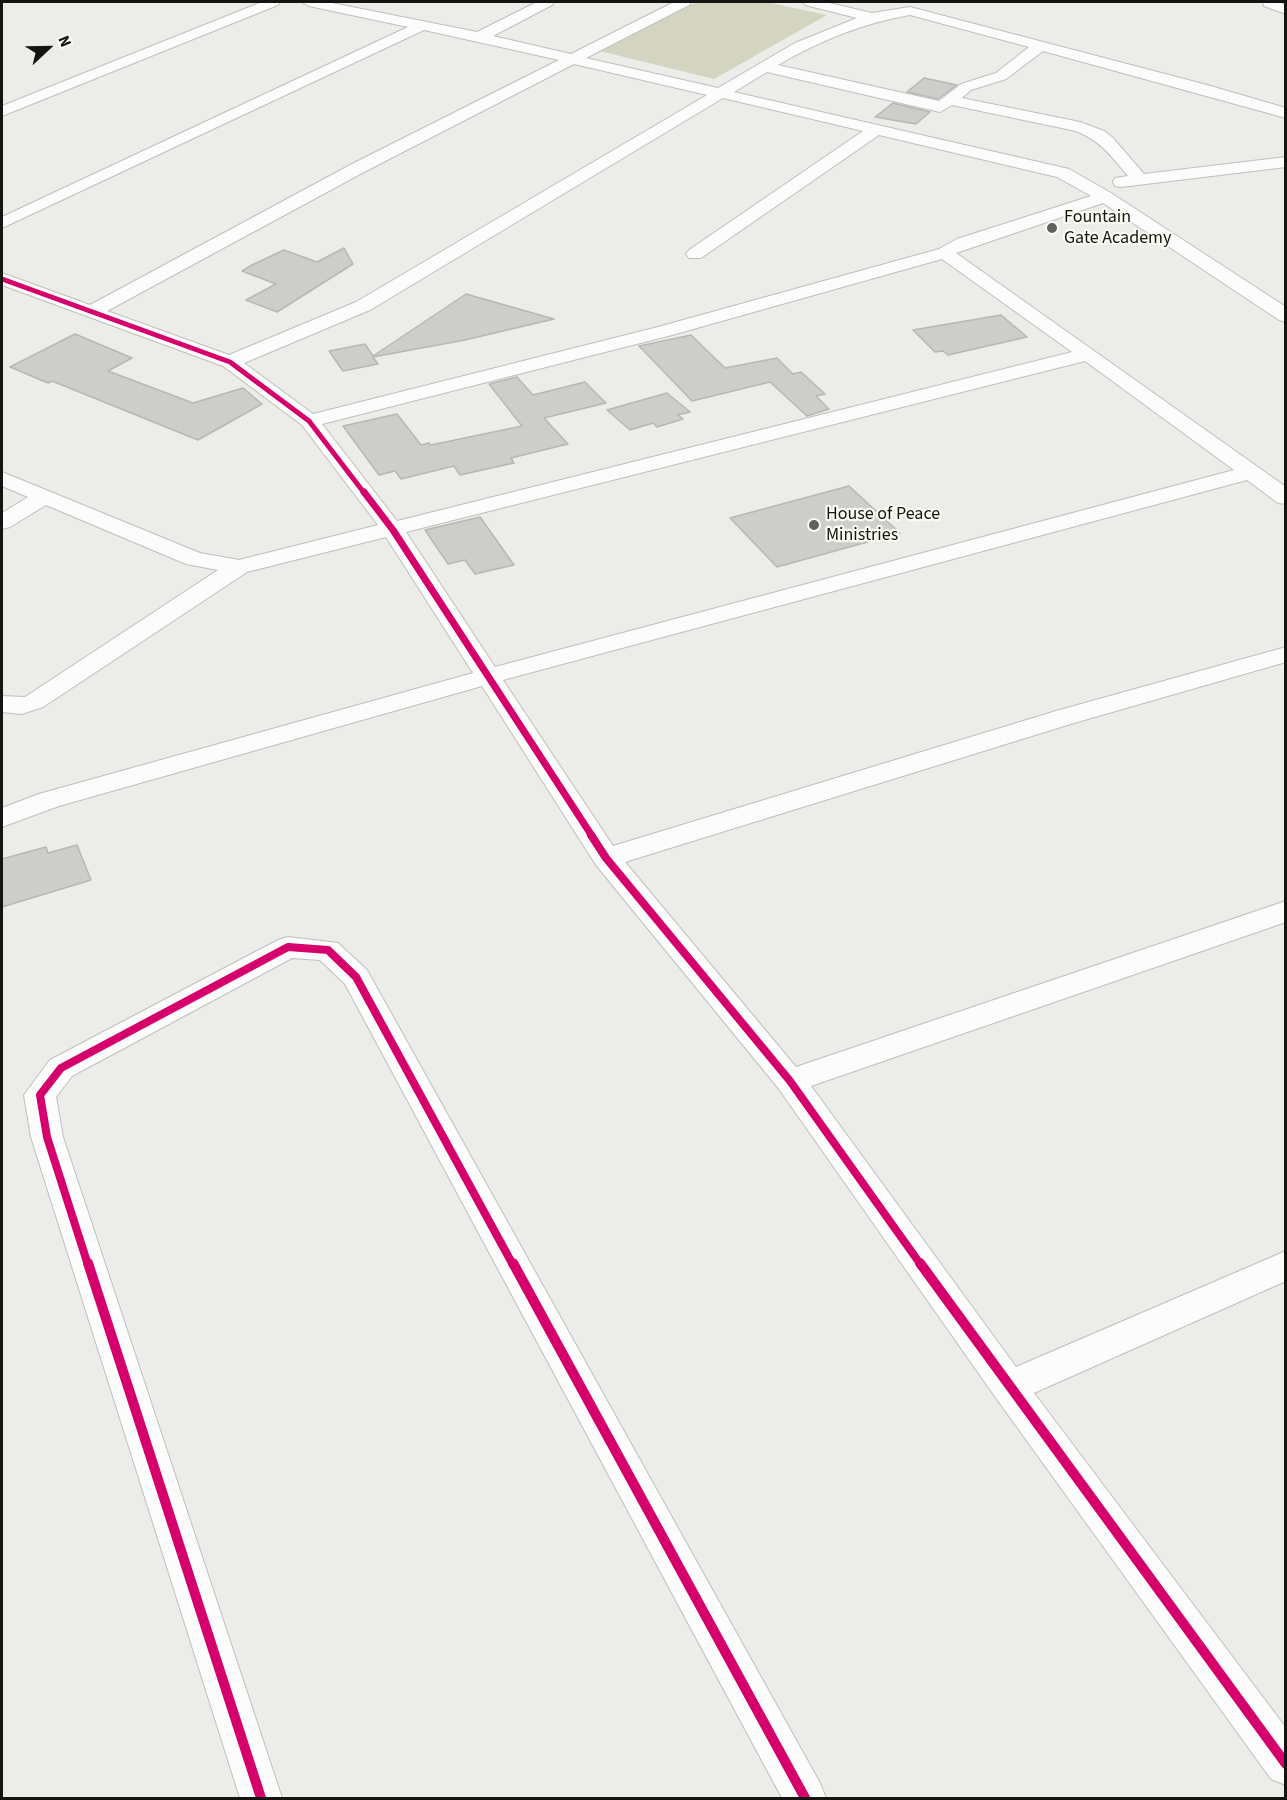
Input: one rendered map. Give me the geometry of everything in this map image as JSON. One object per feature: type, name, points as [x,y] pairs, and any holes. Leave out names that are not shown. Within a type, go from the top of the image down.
[{"type":"street","points":[[2,111],[273,2]]},
{"type":"street","points":[[309,2],[479,37],[1063,173],[1105,197],[1286,316]]},
{"type":"street","points":[[479,37],[547,2]]},
{"type":"street","points":[[91,312],[358,168],[684,2]]},
{"type":"street","points":[[810,2],[872,17]]},
{"type":"street","points":[[1270,2],[1286,10]]},
{"type":"street","points":[[230,362],[363,306],[800,46],[872,17],[915,6],[1041,45],[1286,113]]},
{"type":"street","points":[[2,223],[423,25]]},
{"type":"street","points":[[906,136],[973,83],[1001,76],[1041,45]]},
{"type":"street","points":[[766,67],[1080,127],[1098,134],[1140,180]]},
{"type":"street","points":[[695,254],[876,129]]},
{"type":"street","points":[[1086,185],[1286,162]]},
{"type":"street","points":[[309,421],[664,331],[945,253],[963,243],[1105,197]]},
{"type":"street","points":[[945,253],[1286,498]]},
{"type":"street","points":[[2,279],[230,362],[309,421],[393,530],[606,858],[790,1081],[1008,1387],[1286,1764]]},
{"type":"street","points":[[2,704],[22,706],[34,702],[239,567],[1088,354]]},
{"type":"street","points":[[2,818],[49,800],[487,677],[1251,472]]},
{"type":"street","points":[[2,478],[194,559],[239,567]]},
{"type":"street","points":[[2,522],[43,497]]},
{"type":"street","points":[[606,858],[1065,717],[1286,654]]},
{"type":"street","points":[[790,1081],[1286,911]]},
{"type":"street","points":[[261,1798],[46,1137],[40,1095],[61,1068],[288,947],[328,950],[356,977],[805,1798]]},
{"type":"street","points":[[1008,1387],[1286,1264]]},
{"type":"green space","points":[[696,2],[766,2],[827,15],[714,79],[600,51]]},
{"type":"building","points":[[924,78],[957,85],[938,99],[907,92]]},
{"type":"building","points":[[893,103],[930,112],[916,124],[875,117]]},
{"type":"building","points":[[344,248],[353,264],[277,312],[246,300],[276,284],[242,271],[252,265],[284,250],[317,262]]},
{"type":"building","points":[[466,294],[554,319],[465,340],[373,357],[378,364],[343,371],[329,351],[365,344],[373,356]]},
{"type":"building","points":[[1001,315],[1027,337],[948,355],[943,351],[935,352],[913,330]]},
{"type":"building","points":[[75,334],[132,358],[108,371],[193,403],[243,388],[262,404],[198,440],[52,381],[48,383],[10,367]]},
{"type":"building","points":[[691,335],[725,368],[777,358],[793,374],[801,372],[825,394],[816,396],[829,409],[807,416],[770,382],[692,401],[639,346]]},
{"type":"building","points":[[517,377],[533,395],[585,382],[606,403],[544,418],[568,444],[511,458],[514,463],[460,475],[454,466],[401,479],[395,471],[379,475],[343,426],[397,414],[421,445],[429,443],[431,445],[522,426],[489,384]]},
{"type":"building","points":[[667,393],[690,412],[678,415],[683,419],[657,427],[653,423],[630,430],[607,410]]},
{"type":"building","name":"House of Peace Ministries","points":[[849,486],[900,533],[777,567],[730,518]]},
{"type":"building","points":[[480,517],[514,565],[475,574],[465,560],[448,564],[425,530]]},
{"type":"building","points":[[77,845],[91,880],[2,907],[2,859],[46,847],[48,853]]},
{"type":"cycle path","points":[[2,279],[230,362],[309,421],[393,530],[606,858],[790,1081],[1009,1387],[1286,1764]]},
{"type":"cycle path","points":[[261,1798],[47,1137],[40,1095],[61,1068],[288,947],[328,950],[356,977],[805,1798]]},
{"type":"place","name":"Fountain Gate Academy","points":[[1052,228]]},
{"type":"place","name":"House of Peace Ministries","points":[[814,525]]}]
